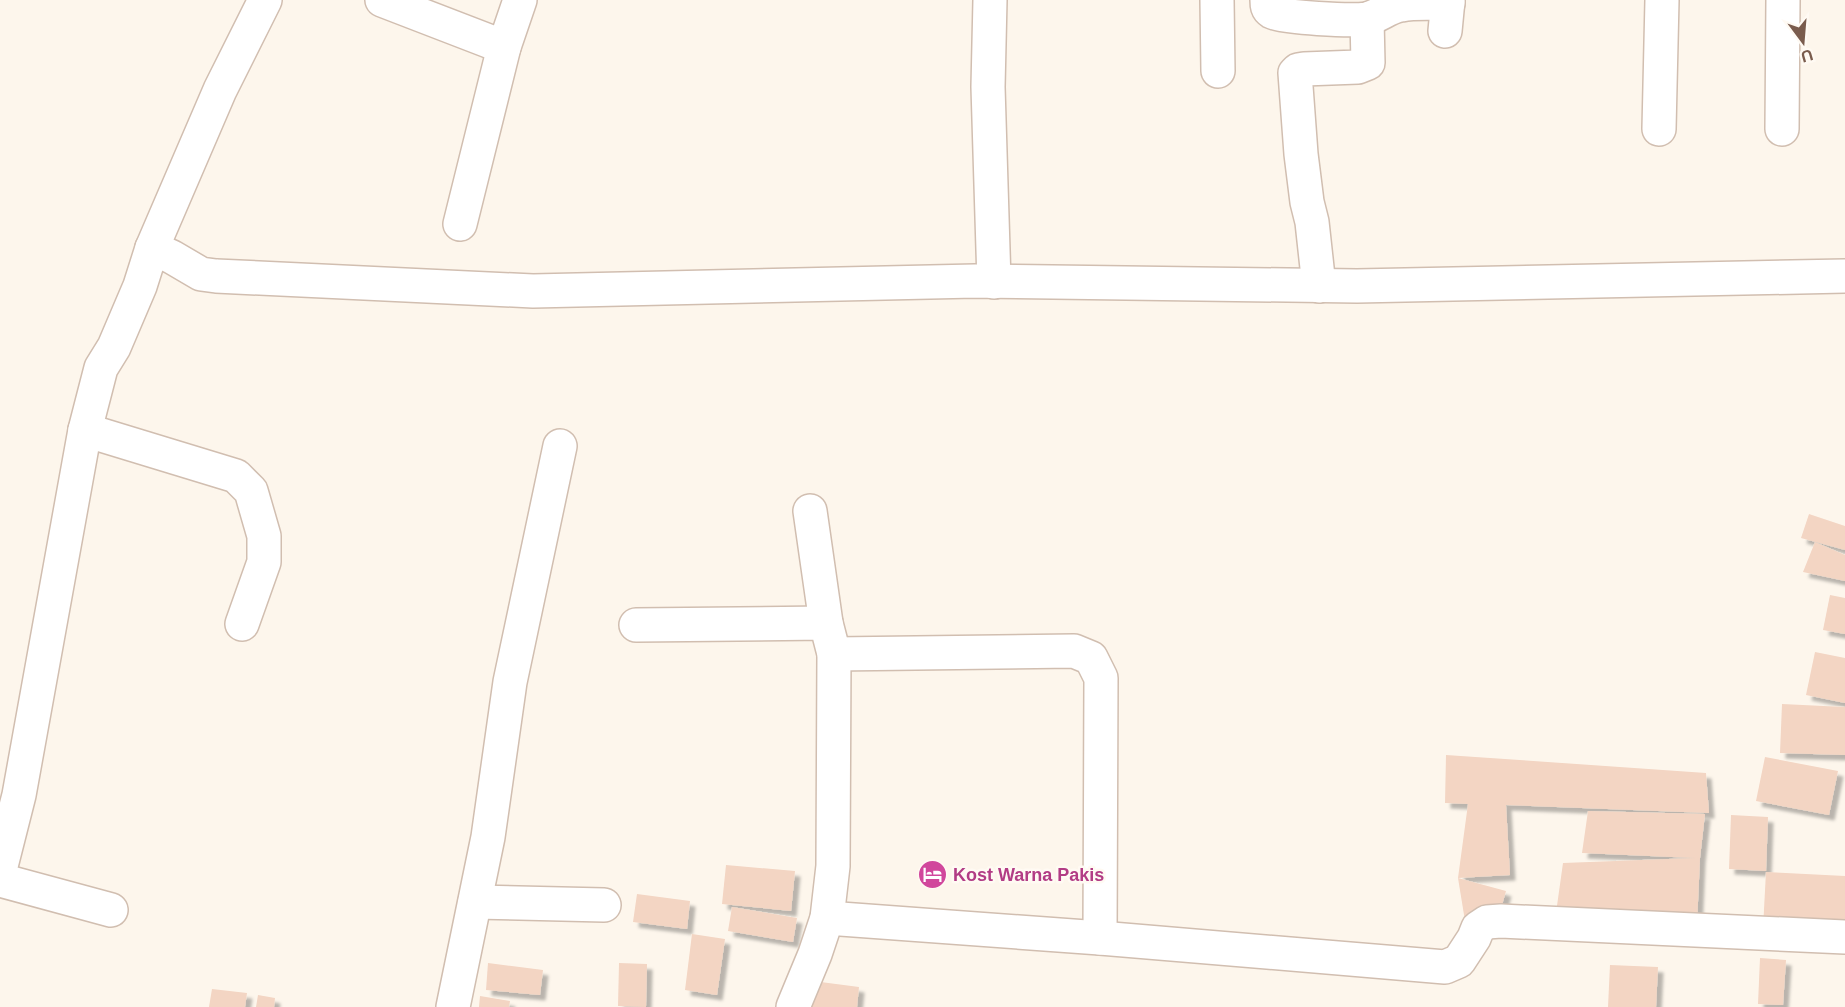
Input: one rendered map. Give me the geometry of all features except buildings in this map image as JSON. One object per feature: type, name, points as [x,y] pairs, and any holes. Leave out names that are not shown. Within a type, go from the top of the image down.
[{"type":"street","points":[[0,870],[10,792],[85,430],[101,368],[114,347],[140,286],[152,248],[220,90],[265,0]]},
{"type":"street","points":[[382,0],[504,47]]},
{"type":"street","points":[[460,224],[504,47],[520,0]]},
{"type":"street","points":[[990,0],[988,87],[994,282]]},
{"type":"street","points":[[1217,0],[1218,71]]},
{"type":"street","points":[[1267,0],[1269,9],[1281,15],[1334,19],[1367,19],[1403,4],[1447,11]]},
{"type":"street","points":[[1659,129],[1662,0]]},
{"type":"street","points":[[1782,129],[1783,0]]},
{"type":"street","points":[[1319,286],[1301,154],[1295,74],[1304,69],[1358,67],[1368,63],[1367,19]]},
{"type":"street","points":[[152,248],[201,274],[216,276],[533,291],[951,282],[1319,286],[1845,276]]},
{"type":"street","points":[[85,430],[236,476],[251,491],[264,536],[264,562],[242,624]]},
{"type":"street","points":[[453,1007],[488,837],[510,681],[560,446]]},
{"type":"street","points":[[793,1007],[827,918],[833,866],[834,654],[826,623],[810,511]]},
{"type":"street","points":[[636,625],[826,623]]},
{"type":"street","points":[[834,654],[1074,651],[1091,658],[1101,678],[1100,938]]},
{"type":"street","points":[[0,880],[111,910]]},
{"type":"street","points":[[475,902],[604,905]]},
{"type":"street","points":[[827,918],[1445,967],[1459,961],[1478,928],[1487,922],[1845,937]]},
{"type":"place","name":"Kost Warna Pakis","points":[[932,875]]}]
